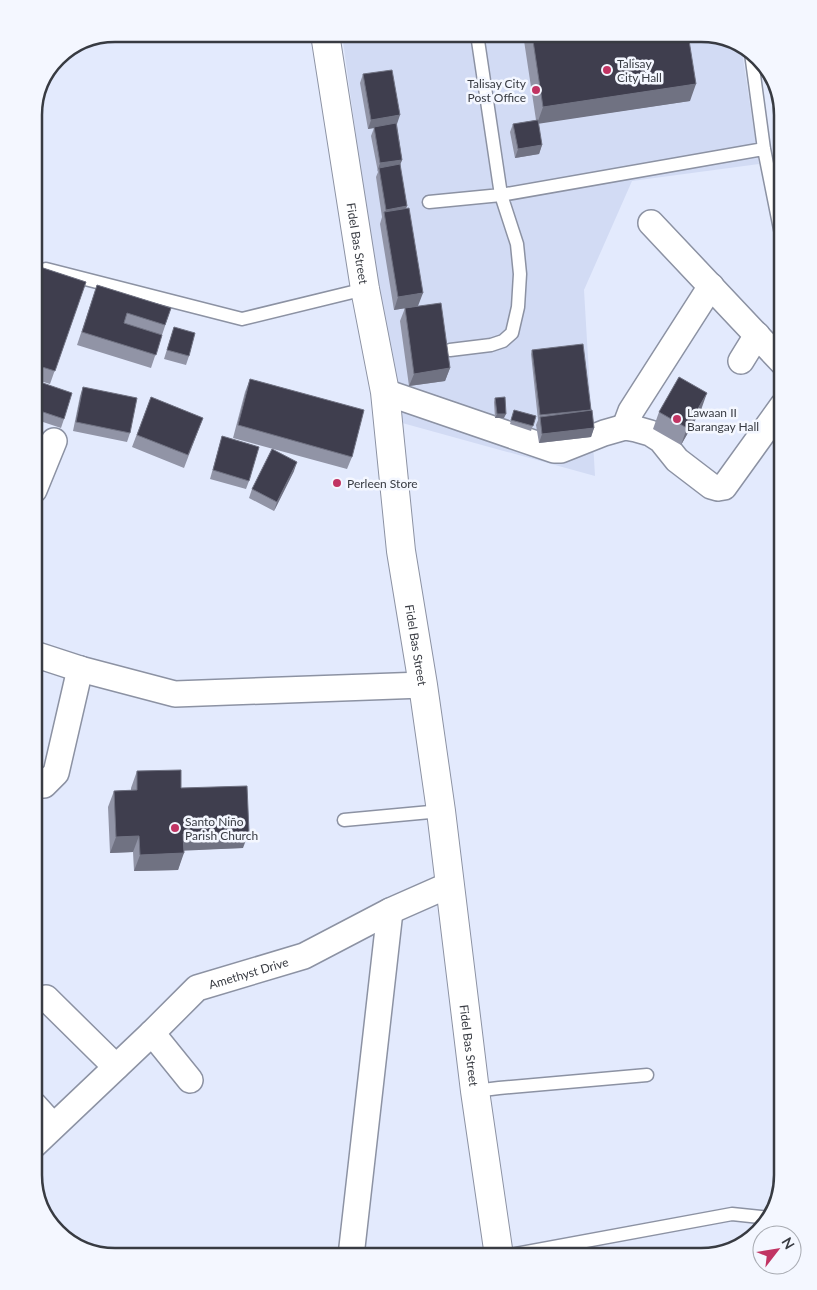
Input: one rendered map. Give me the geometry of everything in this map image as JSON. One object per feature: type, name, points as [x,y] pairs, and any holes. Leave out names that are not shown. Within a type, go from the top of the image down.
[{"type":"street","name":"Fidel Bas Street","points":[[326,42],[365,289],[385,392],[402,551],[441,811],[475,1092],[498,1248]]},
{"type":"street","points":[[651,223],[774,353]]},
{"type":"street","points":[[625,427],[631,411],[711,286]]},
{"type":"street","points":[[741,361],[757,335]]},
{"type":"street","points":[[385,392],[554,450],[561,450],[625,427],[650,433],[661,440],[677,460],[712,486],[718,488],[724,487],[774,418]]},
{"type":"street","points":[[43,469],[54,441]]},
{"type":"street","points":[[42,657],[80,669],[175,694],[423,685]]},
{"type":"street","points":[[42,785],[56,773],[80,669]]},
{"type":"street","name":"Amethyst Drive","points":[[42,1137],[197,988],[304,956],[390,911],[449,885]]},
{"type":"street","points":[[353,1247],[390,911]]},
{"type":"street","points":[[46,998],[116,1067]]},
{"type":"street","points":[[152,1033],[190,1080]]},
{"type":"street","points":[[42,1114],[53,1126]]},
{"type":"lane","points":[[450,350],[491,345],[503,341],[512,333],[518,307],[520,274],[517,244],[501,196],[478,43]]},
{"type":"lane","points":[[753,64],[764,150],[774,199]]},
{"type":"lane","points":[[429,202],[501,196],[764,150]]},
{"type":"lane","points":[[46,269],[242,319],[365,289]]},
{"type":"lane","points":[[344,820],[441,811]]},
{"type":"lane","points":[[475,1092],[647,1075]]},
{"type":"lane","points":[[549,1248],[732,1214],[760,1217]]},
{"type":"shaded area","points":[[343,42],[706,43],[725,46],[743,55],[759,164],[632,181],[584,290],[595,476],[395,421]]},
{"type":"building","name":"Talisay City Hall","points":[[533,43],[689,43],[696,84],[543,107]]},
{"type":"building","points":[[392,70],[400,115],[371,120],[363,74]]},
{"type":"building","points":[[538,120],[542,145],[518,149],[513,124]]},
{"type":"building","points":[[396,123],[402,160],[380,163],[374,127]]},
{"type":"building","points":[[400,164],[407,206],[386,210],[379,168]]},
{"type":"building","points":[[409,208],[423,293],[398,297],[384,212]]},
{"type":"building","points":[[43,268],[86,282],[55,371],[43,367]]},
{"type":"building","points":[[97,285],[171,308],[165,325],[127,313],[124,323],[162,335],[156,355],[82,332]]},
{"type":"building","points":[[441,303],[450,368],[414,374],[405,308]]},
{"type":"building","points":[[174,327],[195,333],[189,356],[167,350]]},
{"type":"building","points":[[583,344],[591,410],[540,415],[532,350]]},
{"type":"building","points":[[679,377],[707,393],[687,428],[659,412]]},
{"type":"building","points":[[250,379],[364,410],[352,457],[238,425]]},
{"type":"building","points":[[43,383],[72,393],[64,419],[43,412]]},
{"type":"building","points":[[83,387],[137,398],[130,433],[76,422]]},
{"type":"building","points":[[151,397],[203,418],[188,455],[137,435]]},
{"type":"building","points":[[505,397],[506,414],[497,414],[495,398]]},
{"type":"building","points":[[514,410],[536,416],[533,426],[511,420]]},
{"type":"building","points":[[592,410],[594,428],[542,434],[540,417]]},
{"type":"building","points":[[222,436],[259,447],[249,481],[213,470]]},
{"type":"building","points":[[272,449],[297,462],[277,502],[252,489]]},
{"type":"building","name":"Santo Niño Parish Church","points":[[181,770],[181,788],[247,786],[249,832],[183,834],[184,853],[140,855],[139,836],[116,837],[114,791],[137,790],[137,771]]},
{"type":"place","name":"Talisay City Hall","points":[[607,70]]},
{"type":"place","name":"Talisay City Post Office","points":[[536,90]]},
{"type":"place","name":"Lawaan II Barangay Hall","points":[[677,419]]},
{"type":"place","name":"Perleen Store","points":[[337,483]]},
{"type":"place","name":"Santo Niño Parish Church","points":[[175,828]]}]
